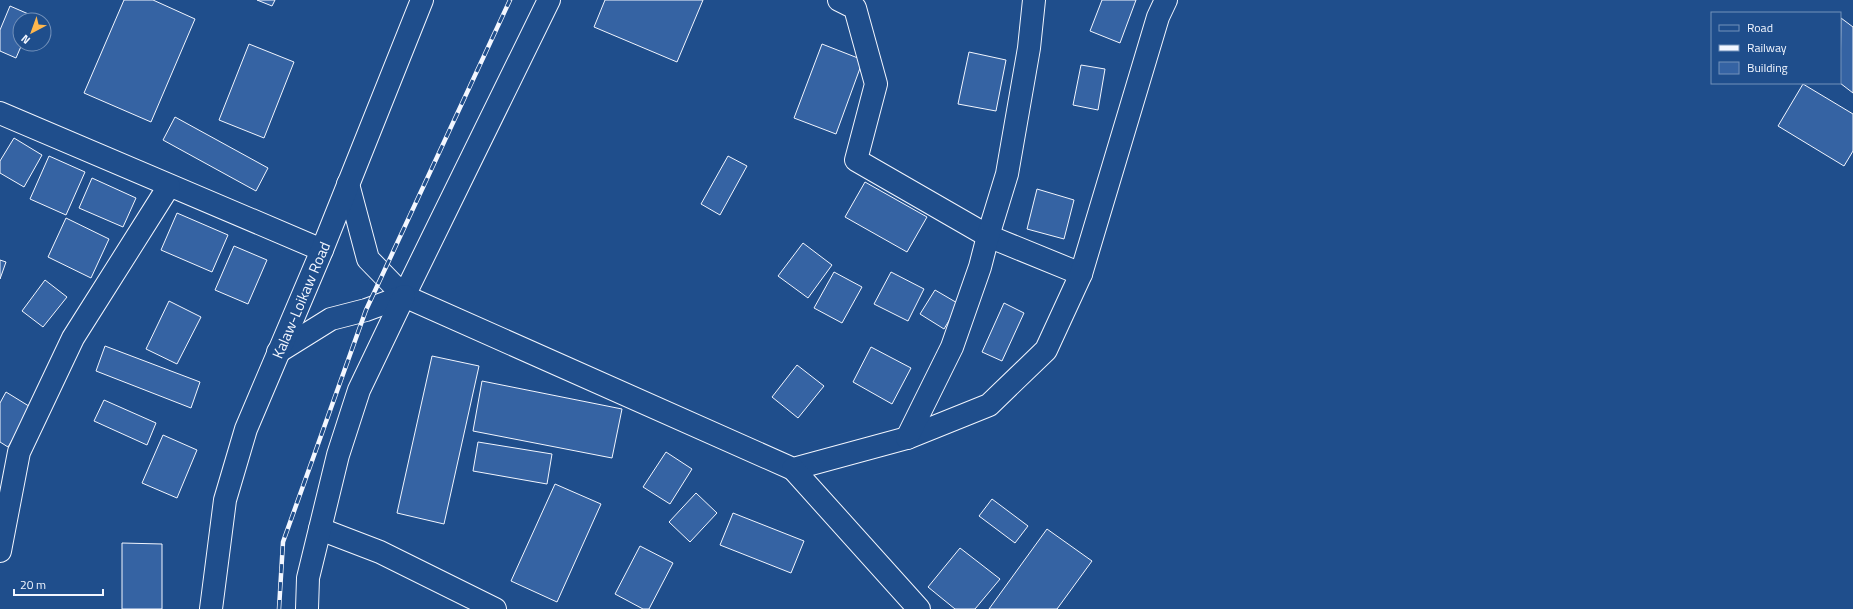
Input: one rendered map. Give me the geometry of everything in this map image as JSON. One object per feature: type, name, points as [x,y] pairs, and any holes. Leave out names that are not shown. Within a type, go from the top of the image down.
[{"type":"street","name":"Kalaw-Loikaw Road","points":[[211,609],[225,500],[246,429],[322,250],[422,0]]},
{"type":"street","points":[[307,609],[308,578],[338,455],[359,390],[549,0]]},
{"type":"street","points":[[839,0],[855,8],[876,84],[856,160],[988,236],[1081,274]]},
{"type":"street","points":[[907,438],[952,347],[980,267],[1007,174],[1029,48],[1034,0]]},
{"type":"street","points":[[793,469],[907,438],[989,405],[1046,350],[1081,274],[1158,17],[1166,0]]},
{"type":"street","points":[[0,113],[322,250]]},
{"type":"street","points":[[348,184],[368,259],[404,296],[793,469],[911,607]]},
{"type":"street","points":[[0,551],[19,452],[73,338],[169,186]]},
{"type":"street","points":[[278,352],[331,319],[366,310],[404,296]]},
{"type":"street","points":[[320,529],[380,552],[495,609]]},
{"type":"building","points":[[124,0],[153,0],[195,19],[151,122],[84,93]]},
{"type":"building","points":[[257,0],[275,0],[272,6]]},
{"type":"building","points":[[605,0],[703,0],[677,62],[594,27]]},
{"type":"building","points":[[1102,0],[1136,0],[1120,43],[1090,31]]},
{"type":"building","points":[[10,6],[24,12],[12,12],[12,52],[19,52],[16,58],[0,51],[0,30]]},
{"type":"building","points":[[1841,18],[1853,27],[1853,93],[1841,84]]},
{"type":"building","points":[[249,44],[294,62],[264,138],[219,120]]},
{"type":"building","points":[[822,44],[863,60],[836,134],[794,118]]},
{"type":"building","points":[[969,52],[1006,60],[996,111],[958,104]]},
{"type":"building","points":[[1081,65],[1105,69],[1098,110],[1073,105]]},
{"type":"building","points":[[1803,84],[1853,114],[1853,151],[1844,166],[1778,126]]},
{"type":"building","points":[[175,117],[268,168],[256,191],[163,140]]},
{"type":"building","points":[[14,138],[42,155],[24,187],[0,173],[0,161]]},
{"type":"building","points":[[49,156],[85,172],[66,215],[30,199]]},
{"type":"building","points":[[728,156],[747,166],[720,215],[701,204]]},
{"type":"building","points":[[92,178],[136,198],[123,227],[79,208]]},
{"type":"building","points":[[865,182],[927,217],[907,252],[845,217]]},
{"type":"building","points":[[1037,189],[1074,200],[1064,239],[1027,229]]},
{"type":"building","points":[[177,213],[228,235],[212,272],[161,250]]},
{"type":"building","points":[[66,218],[109,239],[91,278],[48,257]]},
{"type":"building","points":[[803,243],[832,265],[808,298],[778,276]]},
{"type":"building","points":[[234,246],[267,260],[248,304],[215,290]]},
{"type":"building","points":[[0,260],[6,262],[0,279]]},
{"type":"building","points":[[834,272],[862,287],[842,323],[814,308]]},
{"type":"building","points":[[891,272],[924,289],[908,321],[874,304]]},
{"type":"building","points":[[45,280],[67,297],[43,327],[22,311]]},
{"type":"building","points":[[935,290],[959,304],[944,329],[920,314]]},
{"type":"building","points":[[169,301],[201,317],[177,364],[146,349]]},
{"type":"building","points":[[1004,303],[1024,313],[1002,361],[982,352]]},
{"type":"building","points":[[105,346],[200,382],[191,408],[96,371]]},
{"type":"building","points":[[871,347],[911,368],[892,404],[853,382]]},
{"type":"building","points":[[432,356],[479,366],[444,524],[397,513]]},
{"type":"building","points":[[797,365],[824,386],[798,418],[772,397]]},
{"type":"building","points":[[482,381],[622,409],[612,458],[473,431]]},
{"type":"building","points":[[6,392],[32,408],[8,447],[0,442],[0,403]]},
{"type":"building","points":[[104,400],[156,423],[147,445],[94,421]]},
{"type":"building","points":[[163,435],[197,450],[177,498],[142,483]]},
{"type":"building","points":[[478,442],[552,454],[547,484],[473,471]]},
{"type":"building","points":[[666,452],[692,469],[670,504],[643,487]]},
{"type":"building","points":[[555,484],[601,504],[557,602],[511,581]]},
{"type":"building","points":[[696,493],[717,513],[690,542],[669,522]]},
{"type":"building","points":[[992,499],[1028,526],[1015,543],[979,516]]},
{"type":"building","points":[[733,513],[804,541],[791,573],[720,545]]},
{"type":"building","points":[[1047,529],[1092,561],[1057,609],[989,609]]},
{"type":"building","points":[[122,543],[162,544],[162,609],[122,609]]},
{"type":"building","points":[[640,546],[673,563],[649,609],[643,609],[615,594]]},
{"type":"building","points":[[960,548],[1000,579],[975,609],[955,609],[928,587]]},
{"type":"railway","points":[[279,609],[283,542],[366,310],[510,0]]}]
